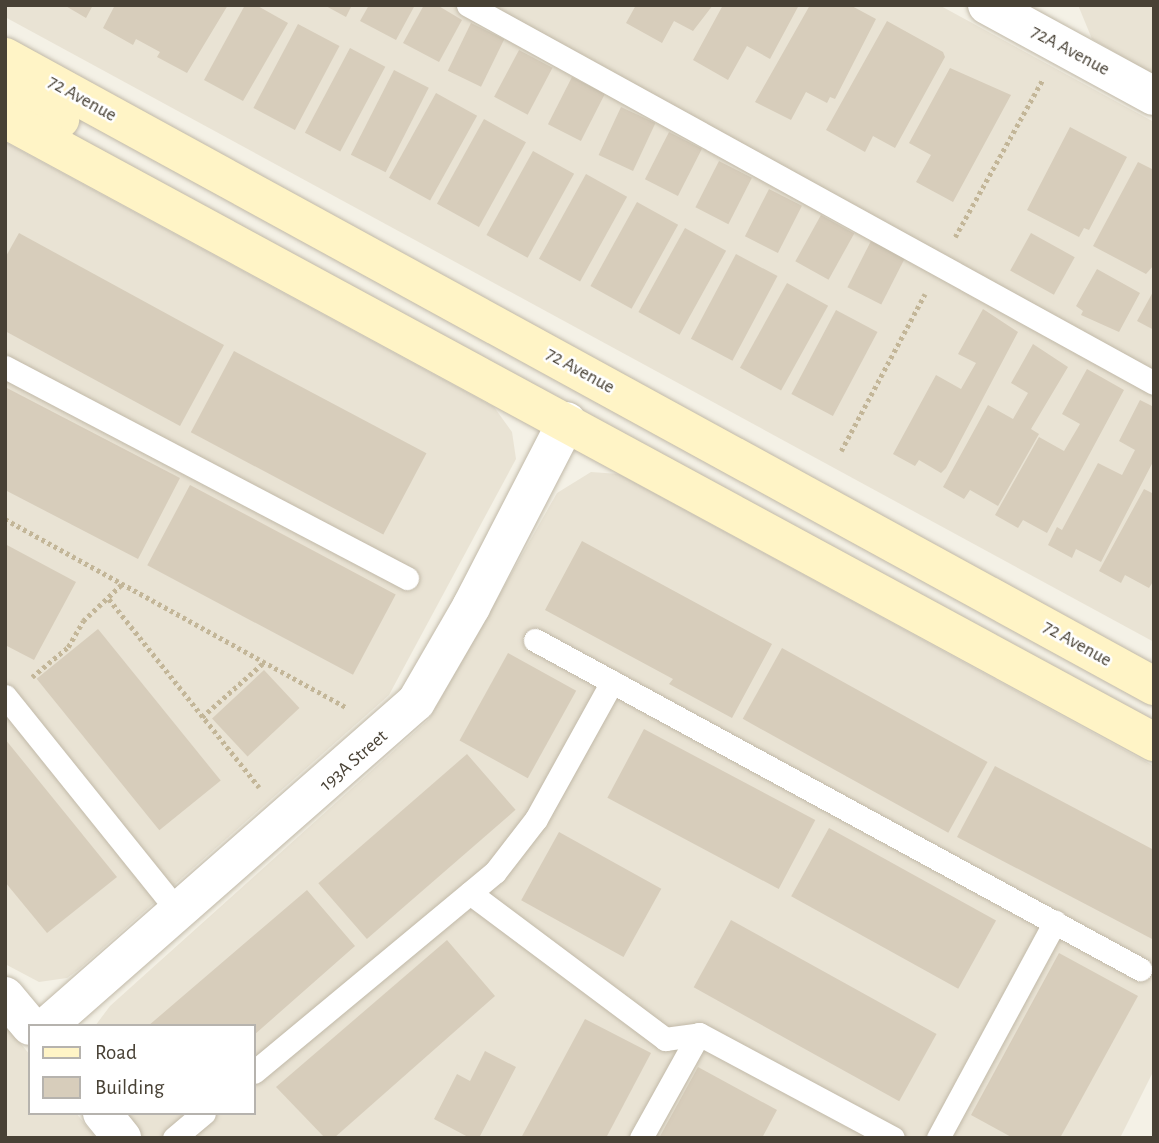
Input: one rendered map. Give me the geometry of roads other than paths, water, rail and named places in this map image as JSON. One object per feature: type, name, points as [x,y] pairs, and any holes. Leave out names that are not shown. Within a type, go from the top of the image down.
[{"type":"main road","name":"72 Avenue","points":[[5,57],[1154,686]]},
{"type":"main road","points":[[5,89],[226,210],[327,233]]},
{"type":"main road","points":[[5,119],[567,421],[1154,742]]},
{"type":"street","name":"72A Avenue","points":[[987,5],[1045,19],[1154,96]]},
{"type":"street","name":"193A Street","points":[[49,1024],[180,914],[416,702],[471,607],[567,421]]},
{"type":"street","points":[[5,996],[28,1024]]},
{"type":"street","points":[[104,1115],[122,1138]]},
{"type":"lane","points":[[468,5],[1154,383]]},
{"type":"lane","points":[[5,367],[407,578]]},
{"type":"lane","points":[[535,640],[1140,969]]},
{"type":"lane","points":[[256,1070],[470,893],[515,850],[612,682]]},
{"type":"lane","points":[[6,696],[180,914]]},
{"type":"lane","points":[[470,893],[665,1039],[699,1034],[893,1138]]},
{"type":"lane","points":[[938,1138],[1055,922]]},
{"type":"lane","points":[[641,1138],[699,1034]]},
{"type":"lane","points":[[174,1138],[202,1115]]}]
